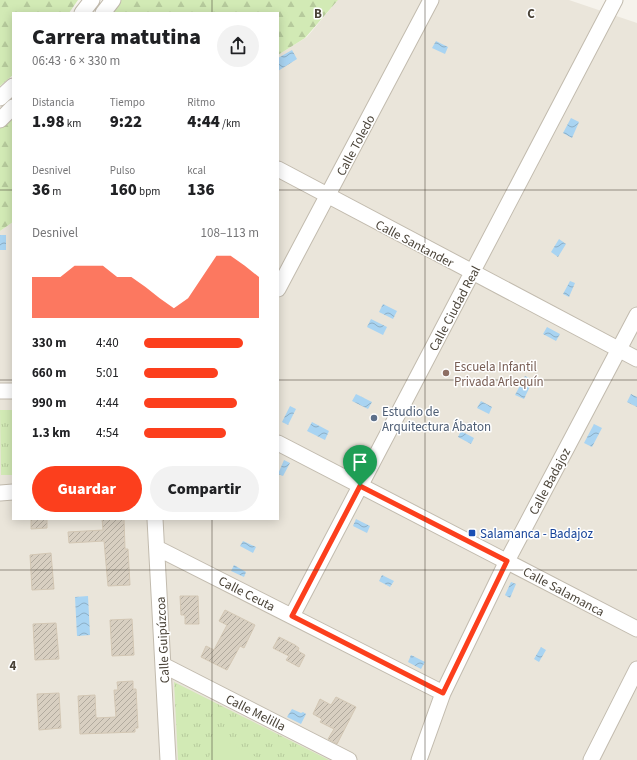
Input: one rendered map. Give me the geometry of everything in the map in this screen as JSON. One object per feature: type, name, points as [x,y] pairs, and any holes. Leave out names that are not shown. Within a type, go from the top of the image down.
[{"type":"street","points":[[83,12],[92,0]]},
{"type":"street","points":[[104,12],[113,0]]},
{"type":"street","name":"Calle Toledo","points":[[279,287],[431,0]]},
{"type":"street","name":"Calle Ciudad Real","points":[[292,616],[615,0]]},
{"type":"street","points":[[0,98],[12,87]]},
{"type":"street","points":[[0,120],[12,108]]},
{"type":"street","name":"Calle Santander","points":[[279,170],[327,197],[637,359]]},
{"type":"street","name":"Calle Badajoz","points":[[419,760],[443,693],[507,561],[637,315]]},
{"type":"street","points":[[0,391],[12,391]]},
{"type":"street","name":"Calle Salamanca","points":[[279,444],[637,629]]},
{"type":"street","points":[[0,493],[12,492]]},
{"type":"street","name":"Calle Guipúzcoa","points":[[155,520],[168,760]]},
{"type":"street","name":"Calle Ceuta","points":[[157,548],[443,693]]},
{"type":"street","name":"Calle Melilla","points":[[163,665],[349,760]]},
{"type":"street","points":[[591,760],[637,669]]},
{"type":"shaded area","points":[[338,0],[569,0],[637,23],[637,760],[0,760],[0,231],[12,223],[12,520],[279,520],[279,54],[307,37]]},
{"type":"green space","points":[[0,0],[78,0],[70,12],[12,12],[12,76],[0,86]]},
{"type":"green space","points":[[120,0],[338,0],[305,38],[279,54],[279,12],[111,12]]},
{"type":"green space","points":[[12,114],[12,223],[0,231],[0,125]]},
{"type":"green space","points":[[0,410],[12,410],[12,475],[1,475]]},
{"type":"green space","points":[[174,682],[329,760],[178,760]]},
{"type":"green space","points":[[219,738],[262,760],[207,760]]},
{"type":"water","points":[[436,41],[448,47],[445,54],[432,48]]},
{"type":"water","points":[[292,50],[297,59],[279,70],[279,57]]},
{"type":"water","points":[[571,118],[579,122],[572,138],[563,133]]},
{"type":"water","points":[[0,235],[6,235],[6,250],[0,250]]},
{"type":"water","points":[[559,239],[566,244],[558,257],[551,252]]},
{"type":"water","points":[[570,281],[575,283],[569,297],[563,294]]},
{"type":"water","points":[[383,304],[397,311],[393,319],[379,312]]},
{"type":"water","points":[[371,319],[387,327],[383,335],[367,327]]},
{"type":"water","points":[[547,327],[560,334],[556,341],[543,334]]},
{"type":"water","points":[[525,376],[533,380],[524,399],[515,395]]},
{"type":"water","points":[[356,394],[372,402],[368,409],[352,401]]},
{"type":"water","points":[[631,394],[637,397],[637,407],[627,402]]},
{"type":"water","points":[[481,401],[492,407],[489,414],[477,408]]},
{"type":"water","points":[[290,406],[296,409],[288,425],[282,422]]},
{"type":"water","points":[[312,422],[329,431],[325,440],[307,431]]},
{"type":"water","points":[[594,424],[602,428],[592,447],[584,443]]},
{"type":"water","points":[[461,431],[474,438],[471,444],[458,437]]},
{"type":"water","points":[[284,460],[290,463],[283,476],[279,474]]},
{"type":"water","points":[[356,519],[370,526],[367,533],[353,526]]},
{"type":"water","points":[[243,541],[256,547],[253,553],[240,546]]},
{"type":"water","points":[[234,565],[246,572],[244,577],[231,571]]},
{"type":"water","points":[[382,575],[394,581],[390,587],[379,581]]},
{"type":"water","points":[[511,582],[516,584],[510,598],[505,595]]},
{"type":"water","points":[[88,596],[90,635],[77,636],[75,597]]},
{"type":"water","points":[[541,647],[546,650],[539,662],[534,659]]},
{"type":"water","points":[[411,655],[425,662],[421,669],[408,662]]},
{"type":"water","points":[[292,709],[306,714],[301,724],[287,717]]},
{"type":"building","points":[[31,520],[47,520],[47,528],[31,529]]},
{"type":"building","points":[[102,520],[124,520],[125,549],[128,549],[130,585],[108,586],[104,541],[69,543],[68,532],[103,530]]},
{"type":"building","points":[[51,553],[54,589],[32,590],[30,555]]},
{"type":"building","points":[[180,596],[198,596],[199,624],[185,624],[185,615],[181,615]]},
{"type":"building","points":[[225,610],[255,625],[244,648],[240,646],[227,670],[201,657],[206,646],[214,650],[227,625],[219,621]]},
{"type":"building","points":[[132,619],[134,655],[112,656],[110,620]]},
{"type":"building","points":[[56,623],[59,659],[35,660],[33,624]]},
{"type":"building","points":[[279,637],[295,645],[299,648],[298,651],[305,655],[299,667],[286,660],[289,656],[273,648]]},
{"type":"building","points":[[133,681],[133,689],[136,689],[138,728],[135,728],[135,732],[80,734],[78,696],[95,695],[96,718],[116,717],[114,690],[118,690],[117,682]]},
{"type":"building","points":[[59,693],[61,728],[39,730],[37,694]]},
{"type":"building","points":[[336,697],[356,707],[337,744],[328,739],[334,729],[320,722],[322,719],[313,714],[320,699],[331,705]]},
{"type":"place","name":"Escuela Infantil Privada Arlequín","points":[[446,373]]},
{"type":"place","name":"Estudio de Arquitectura Ábaton","points":[[374,418]]},
{"type":"place","name":"Salamanca - Badajoz","points":[[472,533]]},
{"type":"route","points":[[360,486],[507,561],[443,693],[292,616],[360,486]]}]
